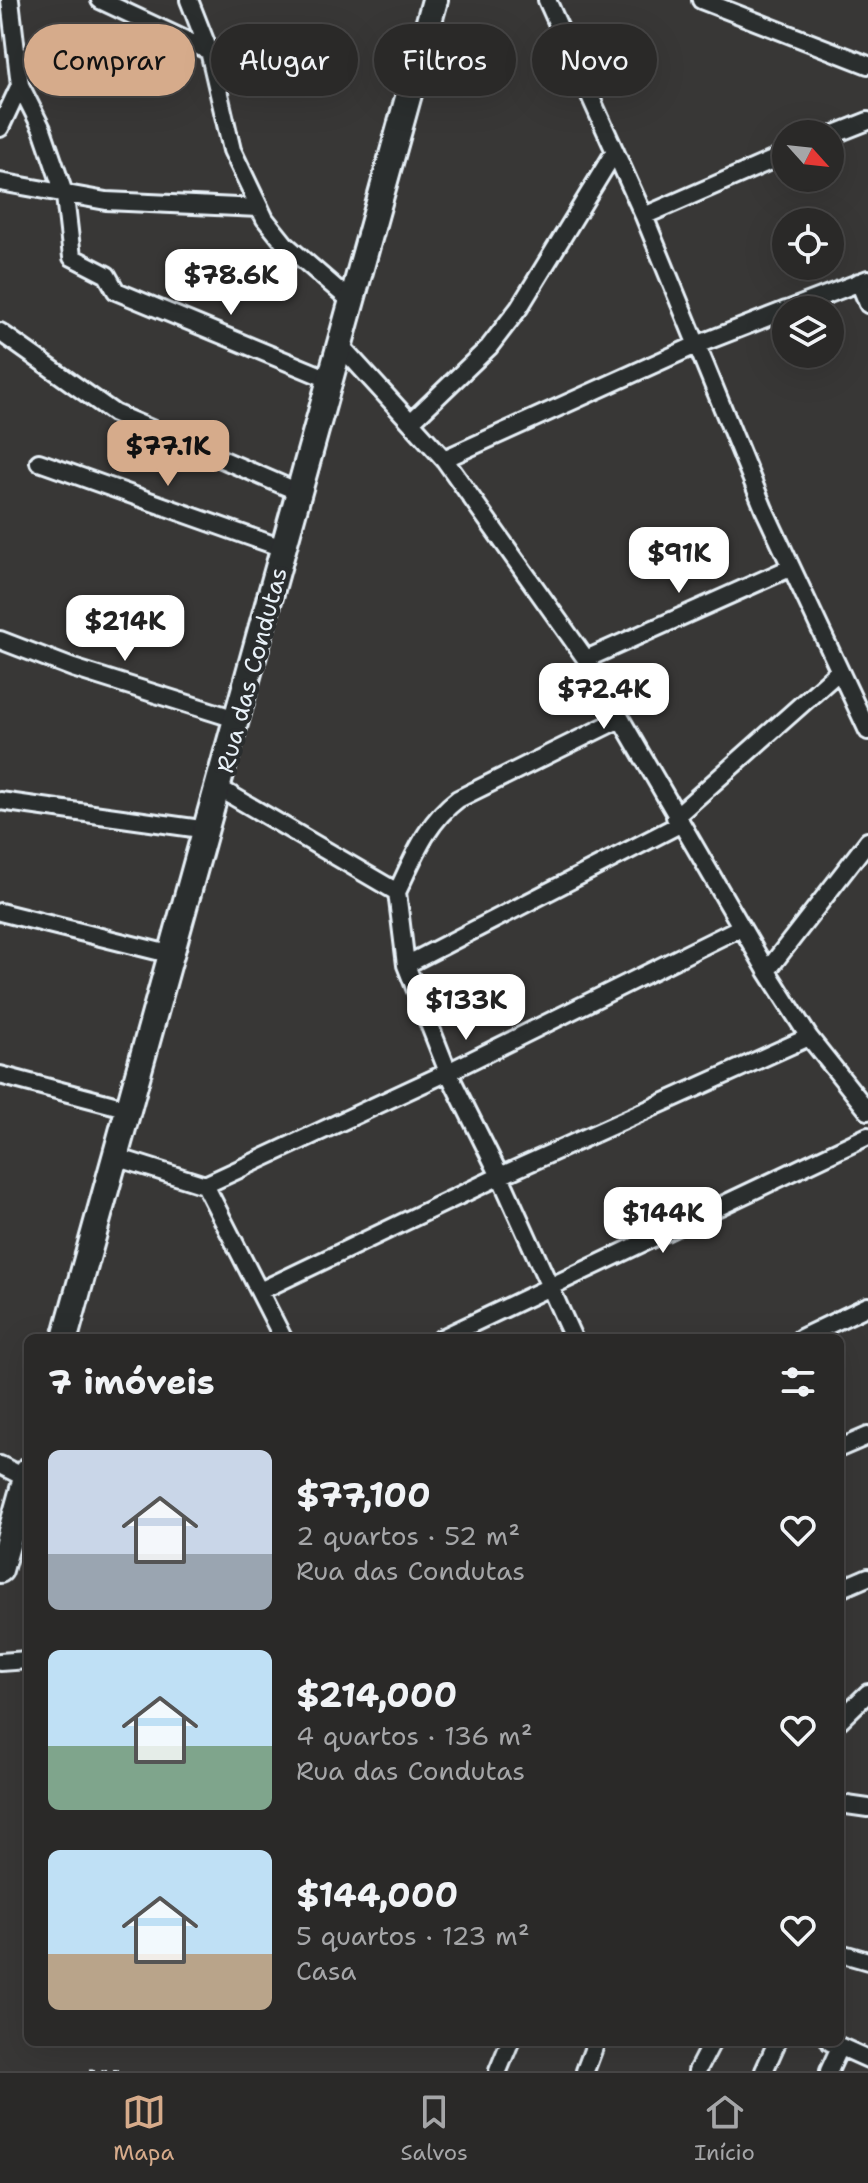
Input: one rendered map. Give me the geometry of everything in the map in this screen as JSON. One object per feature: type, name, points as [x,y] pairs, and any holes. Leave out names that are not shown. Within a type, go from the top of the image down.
[{"type":"street","points":[[10,0],[20,85],[42,129],[65,196],[69,255],[107,275],[116,291],[331,380]]},
{"type":"street","points":[[100,0],[209,51]]},
{"type":"street","points":[[189,0],[209,51],[232,150],[259,208],[285,244],[353,303]]},
{"type":"street","name":"Rua das Condutas","points":[[66,1334],[239,720],[435,0]]},
{"type":"street","points":[[547,0],[644,216],[694,346],[790,568],[868,731]]},
{"type":"street","points":[[701,0],[868,65]]},
{"type":"street","points":[[0,128],[20,85]]},
{"type":"street","points":[[844,130],[868,121]]},
{"type":"street","points":[[412,421],[489,347],[519,308],[615,151]]},
{"type":"street","points":[[644,216],[772,160]]},
{"type":"street","points":[[0,182],[65,196],[259,208]]},
{"type":"street","points":[[822,296],[864,280],[868,304]]},
{"type":"street","points":[[444,459],[694,346],[772,315]]},
{"type":"street","points":[[1,336],[114,413],[301,493]]},
{"type":"street","points":[[341,346],[444,459],[586,659],[767,971],[809,1037],[868,1111]]},
{"type":"street","points":[[39,462],[285,549]]},
{"type":"street","points":[[586,659],[790,568]]},
{"type":"street","points":[[0,640],[73,668],[239,720]]},
{"type":"street","points":[[406,965],[677,820],[838,672]]},
{"type":"street","points":[[571,1334],[500,1176],[448,1072],[406,965],[397,892],[430,824],[441,812],[458,799],[620,719]]},
{"type":"street","points":[[219,788],[397,892]]},
{"type":"street","points":[[0,801],[208,830]]},
{"type":"street","points":[[767,971],[868,841]]},
{"type":"street","points":[[0,912],[173,955]]},
{"type":"street","points":[[116,1157],[205,1185],[448,1072],[741,927]]},
{"type":"street","points":[[262,1290],[500,1176],[809,1037]]},
{"type":"street","points":[[0,1075],[129,1109]]},
{"type":"street","points":[[450,1334],[868,1136]]},
{"type":"street","points":[[205,1185],[262,1290],[281,1334]]},
{"type":"street","points":[[809,1334],[868,1306]]},
{"type":"street","points":[[844,1446],[868,1436]]},
{"type":"street","points":[[0,1465],[24,1473]]},
{"type":"street","points":[[0,1570],[24,1485]]},
{"type":"street","points":[[844,1587],[868,1577]]},
{"type":"street","points":[[0,1662],[24,1660]]},
{"type":"street","points":[[844,1716],[868,1693]]},
{"type":"street","points":[[844,1805],[868,1808]]},
{"type":"street","points":[[844,1954],[868,1961]]},
{"type":"street","points":[[498,2071],[508,2046]]},
{"type":"street","points":[[585,2071],[594,2046]]},
{"type":"street","points":[[697,2071],[710,2046]]},
{"type":"street","points":[[764,2071],[775,2046]]},
{"type":"street","points":[[829,2071],[835,2046]]},
{"type":"street","points":[[837,2046],[868,2059]]},
{"type":"path","points":[[89,2071],[124,2071]]}]
